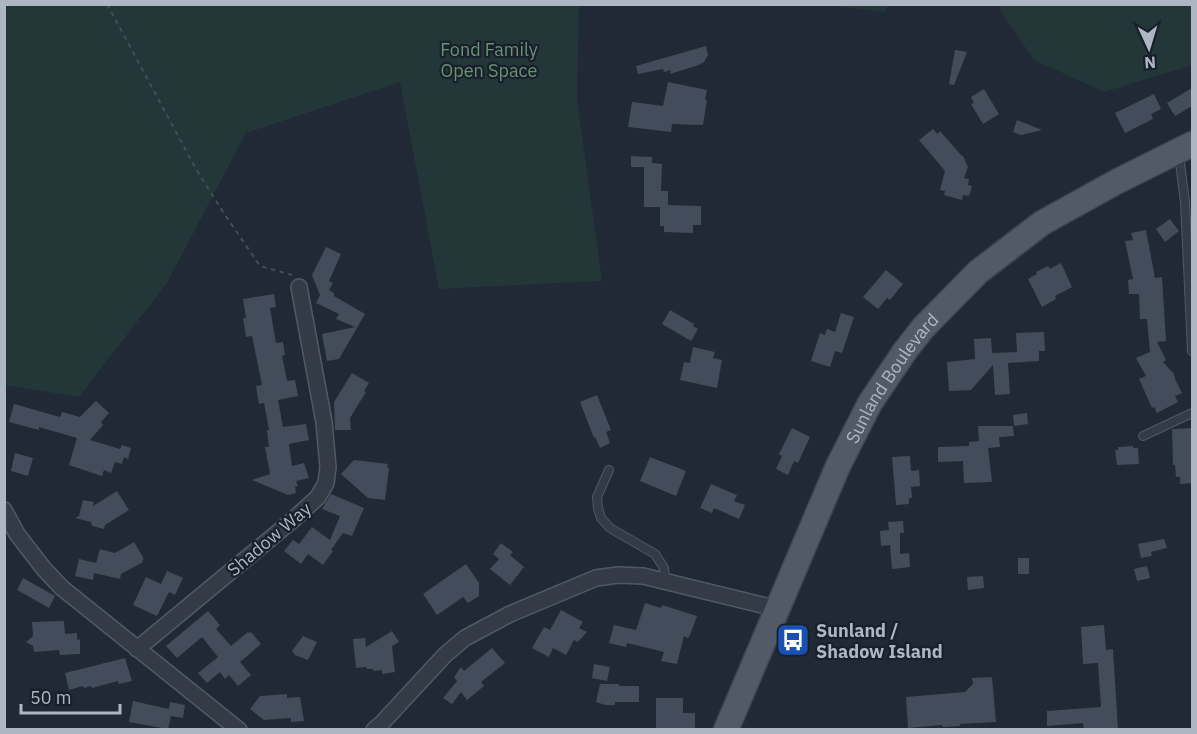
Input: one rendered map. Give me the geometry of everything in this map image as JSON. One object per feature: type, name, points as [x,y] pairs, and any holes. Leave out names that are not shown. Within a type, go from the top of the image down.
[{"type":"main road","name":"Sunland Boulevard","points":[[726,729],[838,466],[856,429],[882,384],[923,328],[978,272],[1042,223],[1185,147]]},
{"type":"street","name":"Shadow Way","points":[[137,648],[294,519],[318,497],[326,483],[328,466],[324,422],[299,287]]},
{"type":"street","points":[[4,510],[17,534],[62,588],[240,729]]},
{"type":"street","points":[[374,729],[445,655],[465,638],[502,618],[596,578],[618,575],[643,576],[778,609]]},
{"type":"lane","points":[[1185,147],[1185,202],[1192,351]]},
{"type":"lane","points":[[1143,436],[1192,413]]},
{"type":"lane","points":[[609,470],[597,497],[601,518],[610,528],[655,554],[664,568],[665,582]]},
{"type":"path","points":[[107,4],[196,169],[235,230],[260,266],[296,277],[299,287]]},
{"type":"green space","name":"Fond Family Open Space","points":[[4,5],[579,5],[577,99],[602,281],[439,289],[400,82],[246,133],[167,283],[79,397],[5,385]]},
{"type":"green space","points":[[824,5],[888,5],[885,12]]},
{"type":"green space","points":[[1000,5],[1192,5],[1192,65],[1104,92],[1034,60],[1001,12]]},
{"type":"building","points":[[706,46],[708,55],[699,65],[670,74],[671,70],[664,72],[663,69],[638,74],[636,66]]},
{"type":"building","points":[[955,50],[967,52],[954,85],[949,84]]},
{"type":"building","points":[[668,82],[707,90],[703,125],[672,124],[671,132],[628,127],[632,102],[663,106]]},
{"type":"building","points":[[1192,88],[1192,106],[1175,116],[1167,103]]},
{"type":"building","points":[[984,89],[999,114],[983,124],[971,104],[974,103],[971,97]]},
{"type":"building","points":[[1154,94],[1161,109],[1151,114],[1153,119],[1125,133],[1115,113]]},
{"type":"building","points":[[1017,120],[1042,130],[1021,135],[1013,132]]},
{"type":"building","points":[[933,129],[937,134],[940,131],[963,156],[968,167],[964,178],[969,179],[968,185],[972,186],[969,196],[963,195],[962,200],[944,195],[945,191],[940,190],[945,171],[919,140]]},
{"type":"building","points":[[631,156],[652,157],[652,163],[662,164],[661,191],[668,191],[668,205],[701,206],[701,225],[693,225],[693,233],[664,232],[664,226],[660,226],[660,207],[644,207],[644,167],[631,167]]},
{"type":"building","points":[[1170,219],[1179,231],[1165,242],[1156,229]]},
{"type":"building","points":[[1146,230],[1155,278],[1162,277],[1166,341],[1157,342],[1166,360],[1163,362],[1174,374],[1182,393],[1175,396],[1178,402],[1157,413],[1154,407],[1152,408],[1139,379],[1146,376],[1136,358],[1150,352],[1147,319],[1140,319],[1139,294],[1129,294],[1128,280],[1133,279],[1125,241],[1133,240],[1131,233]]},
{"type":"building","points":[[326,247],[341,254],[329,281],[333,283],[329,290],[334,293],[334,296],[365,314],[339,359],[327,361],[322,334],[355,327],[336,319],[339,314],[316,303],[320,295],[312,275]]},
{"type":"building","points":[[1061,263],[1072,287],[1055,296],[1056,299],[1042,307],[1028,279],[1048,266],[1050,269]]},
{"type":"building","points":[[886,270],[903,284],[890,300],[887,298],[878,309],[863,297]]},
{"type":"building","points":[[274,294],[276,307],[270,308],[276,343],[283,342],[285,355],[282,356],[287,381],[295,380],[298,396],[278,400],[283,427],[306,424],[309,440],[289,444],[292,466],[304,463],[309,478],[296,481],[298,486],[295,487],[296,493],[288,495],[252,480],[270,474],[265,447],[269,447],[267,430],[269,430],[264,403],[259,404],[256,386],[262,385],[252,336],[246,337],[243,299]]},
{"type":"building","points":[[670,310],[694,324],[693,326],[698,329],[691,341],[662,324]]},
{"type":"building","points":[[841,313],[854,317],[842,353],[835,351],[830,367],[811,361],[820,333],[825,335],[827,329],[835,332]]},
{"type":"building","points":[[1044,332],[1045,351],[1039,351],[1039,361],[1008,363],[1010,394],[995,395],[993,365],[971,390],[949,391],[947,362],[975,359],[974,339],[991,338],[992,353],[1017,352],[1016,333]]},
{"type":"building","points":[[693,347],[715,352],[713,358],[722,360],[717,388],[680,380],[684,362],[690,363]]},
{"type":"building","points":[[352,373],[369,383],[350,418],[351,430],[335,430],[334,402]]},
{"type":"building","points":[[597,395],[611,430],[606,432],[610,443],[600,448],[580,402]]},
{"type":"building","points":[[96,401],[109,413],[101,422],[103,425],[90,440],[120,449],[122,445],[131,448],[128,459],[124,457],[122,464],[115,462],[111,473],[104,470],[102,476],[69,465],[77,438],[39,427],[39,430],[9,422],[14,404],[60,417],[62,412],[80,417]]},
{"type":"building","points":[[1027,413],[1028,424],[1014,426],[1013,415]]},
{"type":"building","points":[[978,426],[1013,426],[1014,436],[999,437],[1000,447],[988,448],[992,482],[964,483],[963,461],[938,462],[938,447],[969,446],[969,442],[979,441]]},
{"type":"building","points":[[792,428],[810,437],[798,463],[794,461],[788,475],[776,469],[782,456],[779,454]]},
{"type":"building","points":[[1192,428],[1192,483],[1180,484],[1180,477],[1176,477],[1175,465],[1173,465],[1172,429]]},
{"type":"building","points":[[1133,446],[1133,448],[1138,448],[1139,464],[1117,465],[1115,450],[1118,450],[1118,447]]},
{"type":"building","points":[[15,453],[33,458],[28,476],[11,471]]},
{"type":"building","points":[[910,456],[911,471],[919,470],[920,486],[911,487],[912,498],[909,498],[909,504],[896,505],[892,457]]},
{"type":"building","points":[[650,457],[686,471],[676,496],[640,481]]},
{"type":"building","points":[[354,460],[388,464],[385,500],[368,498],[341,474]]},
{"type":"building","points":[[711,484],[737,495],[734,501],[745,505],[739,519],[714,508],[712,513],[700,508]]},
{"type":"building","points":[[117,491],[129,510],[105,525],[104,529],[92,526],[91,522],[75,518],[79,516],[83,500],[94,502],[93,506]]},
{"type":"building","points":[[331,494],[364,508],[352,536],[343,533],[323,565],[308,554],[301,564],[284,551],[293,540],[299,544],[312,527],[330,540],[340,516],[322,509]]},
{"type":"building","points":[[903,521],[904,533],[900,533],[900,554],[909,553],[910,567],[892,569],[890,545],[881,546],[880,531],[889,530],[888,522]]},
{"type":"building","points":[[1164,539],[1167,548],[1151,552],[1152,556],[1141,558],[1138,544]]},
{"type":"building","points":[[134,542],[144,559],[143,562],[121,574],[120,579],[94,573],[93,580],[75,576],[79,559],[96,563],[100,549],[115,553]]},
{"type":"building","points":[[501,543],[513,552],[510,555],[524,567],[510,585],[490,569],[499,559],[493,554]]},
{"type":"building","points":[[1018,558],[1029,558],[1029,574],[1018,574]]},
{"type":"building","points":[[466,564],[479,583],[479,596],[468,603],[463,597],[437,615],[423,594]]},
{"type":"building","points":[[1147,566],[1150,578],[1137,581],[1134,569]]},
{"type":"building","points":[[167,571],[183,578],[175,595],[169,592],[157,616],[133,605],[146,577],[161,584]]},
{"type":"building","points":[[983,576],[984,588],[968,590],[967,577]]},
{"type":"building","points":[[23,578],[55,596],[49,608],[17,590]]},
{"type":"building","points":[[645,603],[661,608],[662,605],[697,616],[690,635],[688,638],[684,636],[677,664],[661,661],[664,652],[627,643],[626,647],[609,643],[614,625],[636,630]]},
{"type":"building","points":[[561,610],[583,622],[579,628],[587,632],[578,642],[574,640],[566,655],[553,648],[549,657],[532,648],[544,627],[550,630]]},
{"type":"building","points":[[208,611],[220,625],[216,629],[231,646],[248,632],[251,632],[261,644],[240,662],[251,675],[238,686],[229,675],[225,679],[220,672],[207,683],[198,673],[218,657],[202,637],[177,658],[166,646]]},
{"type":"building","points":[[64,621],[65,634],[77,633],[77,640],[80,639],[80,654],[60,655],[59,650],[34,652],[33,646],[26,642],[33,636],[32,622]]},
{"type":"building","points":[[1104,625],[1106,650],[1113,649],[1118,729],[1084,729],[1083,723],[1047,726],[1047,711],[1101,707],[1098,663],[1083,664],[1081,627]]},
{"type":"building","points":[[392,631],[399,642],[392,646],[395,672],[382,674],[382,670],[356,668],[353,639],[365,638],[366,647]]},
{"type":"building","points":[[303,636],[317,642],[308,660],[295,655],[292,651]]},
{"type":"building","points":[[492,648],[505,663],[481,682],[484,686],[467,700],[461,692],[452,704],[443,698],[457,681],[454,677],[461,667],[464,671]]},
{"type":"building","points":[[125,658],[132,681],[119,684],[118,681],[92,688],[83,686],[69,690],[65,673]]},
{"type":"building","points":[[594,664],[610,667],[607,681],[592,678]]},
{"type":"building","points":[[992,677],[996,722],[908,728],[906,697],[965,692],[973,684],[972,678]]},
{"type":"building","points":[[600,684],[639,686],[639,702],[615,702],[615,705],[605,705],[596,702]]},
{"type":"building","points":[[287,694],[287,698],[300,697],[304,721],[291,722],[291,718],[264,720],[250,709],[260,696]]},
{"type":"building","points":[[656,698],[683,698],[683,713],[695,713],[695,729],[656,729]]},
{"type":"building","points":[[133,701],[169,709],[170,702],[185,705],[183,718],[171,716],[168,729],[129,722]]},
{"type":"place","name":"Sunland / Shadow Island","points":[[793,640]]}]
